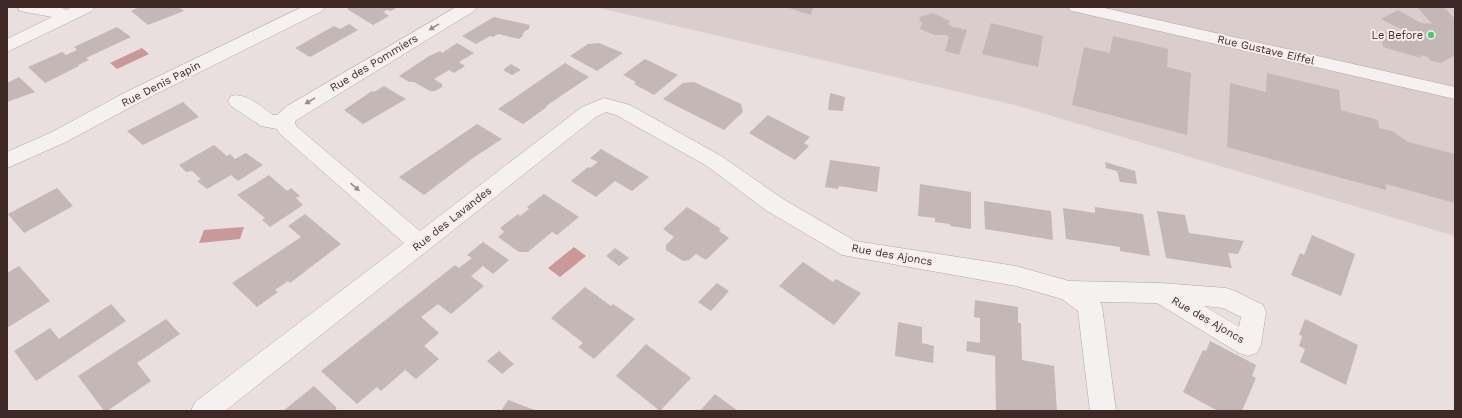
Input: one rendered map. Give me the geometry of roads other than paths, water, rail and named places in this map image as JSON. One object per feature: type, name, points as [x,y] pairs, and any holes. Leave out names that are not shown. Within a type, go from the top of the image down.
[{"type":"street","points":[[26,7],[56,11],[64,18]]},
{"type":"street","points":[[7,46],[86,7]]},
{"type":"street","name":"Rue Denis Papin","points":[[7,161],[60,137],[133,97],[316,7]]},
{"type":"street","name":"Rue des Pommiers","points":[[286,124],[285,119],[294,111],[468,7]]},
{"type":"street","name":"Rue Gustave Eiffel","points":[[1088,8],[1455,93]]},
{"type":"street","points":[[238,102],[268,121],[286,124],[287,129],[420,244]]},
{"type":"street","name":"Rue des Lavandes","points":[[204,411],[589,112],[604,105],[624,110],[714,161]]},
{"type":"street","name":"Rue des Ajoncs","points":[[714,161],[775,205],[850,249],[1016,276],[1069,291],[1160,293]]},
{"type":"street","name":"Rue des Ajoncs","points":[[1069,291],[1090,306],[1103,411]]},
{"type":"place","name":"Le Before","points":[[1431,35]]}]
